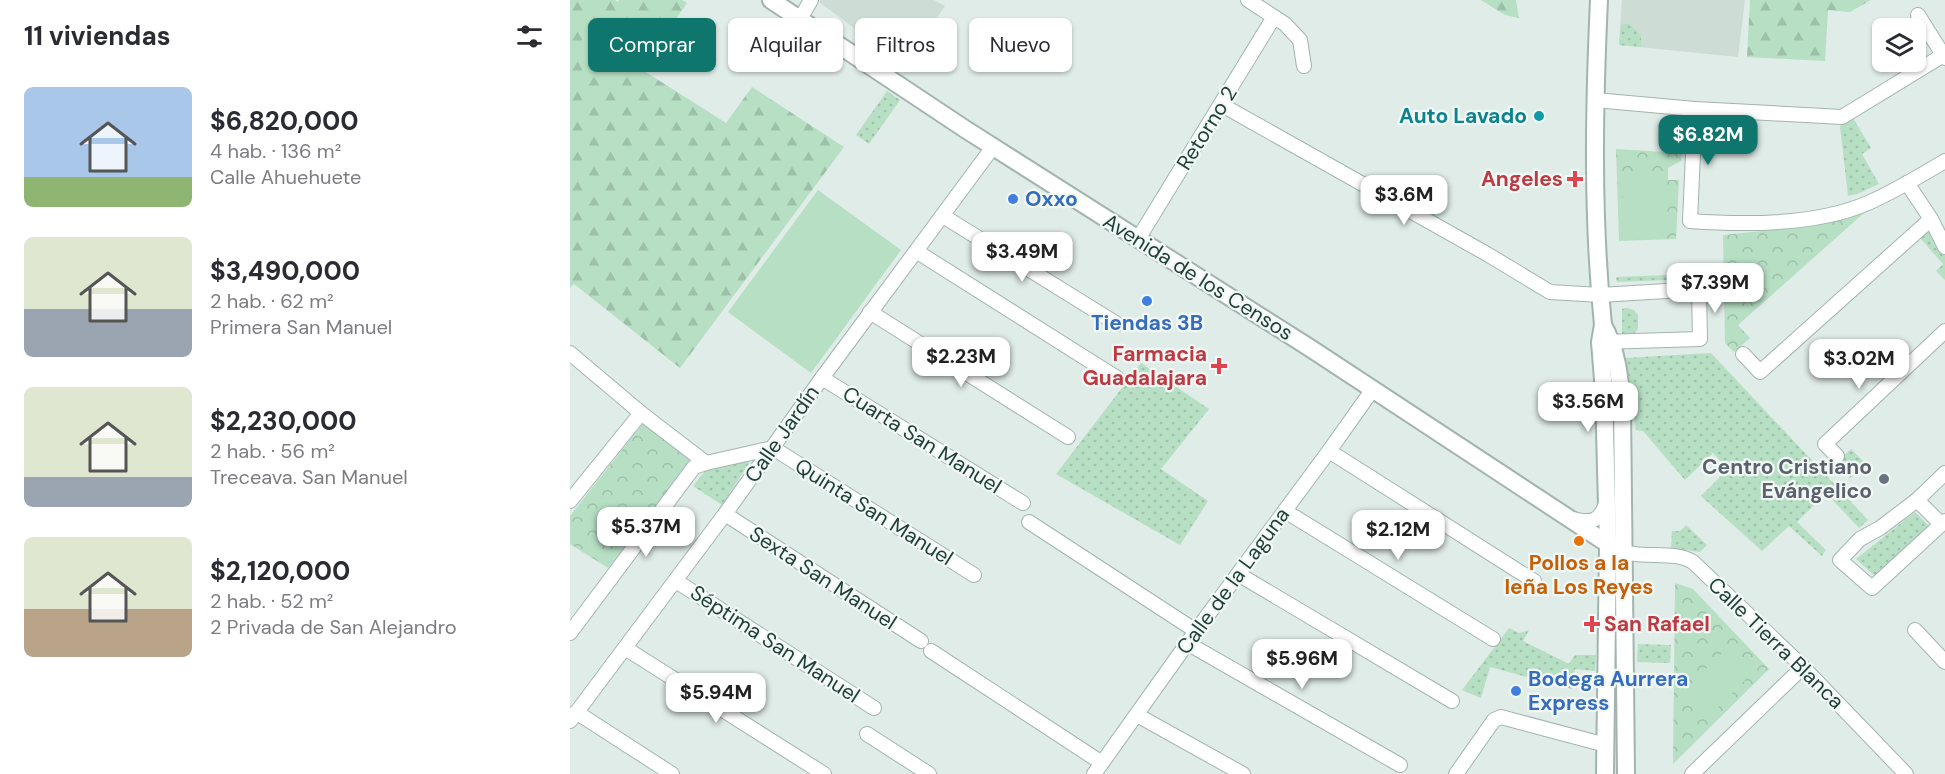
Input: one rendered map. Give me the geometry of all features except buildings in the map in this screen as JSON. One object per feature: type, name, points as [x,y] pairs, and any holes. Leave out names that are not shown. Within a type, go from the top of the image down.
[{"type":"street","name":"Avenida de los Censos","points":[[771,0],[798,18]]},
{"type":"street","points":[[801,18],[811,0]]},
{"type":"street","points":[[1248,0],[1285,24],[1300,40],[1304,66]]},
{"type":"street","points":[[1599,0],[1595,100],[1596,205],[1600,295],[1605,336],[1604,392],[1608,544],[1605,774]]},
{"type":"street","points":[[1595,100],[1695,109],[1842,117],[1944,55],[1918,15]]},
{"type":"street","name":"Retorno 2","points":[[1138,239],[1274,17]]},
{"type":"street","name":"Avenida de los Censos","points":[[843,48],[993,147],[1625,553]]},
{"type":"street","points":[[1222,105],[1487,254],[1550,292],[1600,295],[1699,289],[1700,339],[1605,336]]},
{"type":"street","points":[[1695,109],[1690,221],[1727,224],[1768,223],[1839,212],[1866,204],[1945,161]]},
{"type":"street","name":"Calle Jardín","points":[[573,717],[774,448],[870,312],[944,216],[993,147]]},
{"type":"street","points":[[1907,183],[1931,219],[1945,247]]},
{"type":"street","points":[[944,216],[1117,324]]},
{"type":"street","points":[[1743,354],[1760,372],[1931,219]]},
{"type":"street","points":[[916,251],[1117,378]]},
{"type":"street","points":[[870,312],[1068,437]]},
{"type":"street","points":[[1837,456],[1825,444],[1945,331]]},
{"type":"street","points":[[1605,336],[1620,379],[1622,406],[1626,774]]},
{"type":"street","points":[[570,353],[641,413],[706,463]]},
{"type":"street","name":"Cuarta San Manuel","points":[[822,378],[1023,503]]},
{"type":"street","name":"Calle de la Laguna","points":[[1098,769],[1373,389]]},
{"type":"street","points":[[570,501],[641,413]]},
{"type":"street","points":[[570,633],[694,467],[774,448]]},
{"type":"street","name":"Quinta San Manuel","points":[[774,448],[974,575]]},
{"type":"street","points":[[1329,452],[1534,581]]},
{"type":"street","points":[[1917,500],[1943,522],[1872,588],[1840,560],[1860,539],[1880,528],[1917,500],[1945,473]]},
{"type":"street","points":[[1570,519],[1588,522],[1594,520],[1603,512],[1607,501]]},
{"type":"street","points":[[1285,511],[1493,639]]},
{"type":"street","name":"Sexta San Manuel","points":[[725,514],[926,646],[1098,769]]},
{"type":"street","points":[[1029,522],[1196,631]]},
{"type":"street","name":"Calle Tierra Blanca","points":[[1625,553],[1684,558],[1693,562],[1803,667],[1906,774]]},
{"type":"street","points":[[1238,574],[1452,701]]},
{"type":"street","name":"Séptima San Manuel","points":[[676,581],[874,708]]},
{"type":"street","points":[[1915,630],[1945,662]]},
{"type":"street","points":[[1187,643],[1400,765]]},
{"type":"street","points":[[625,648],[824,774]]},
{"type":"street","points":[[1692,774],[1803,667]]},
{"type":"street","points":[[1137,715],[1243,774]]},
{"type":"street","points":[[573,717],[672,774]]},
{"type":"street","points":[[1456,774],[1494,720],[1501,717],[1606,745]]},
{"type":"street","points":[[867,734],[929,774]]},
{"type":"shaded area","points":[[820,0],[934,0],[945,6],[937,18],[855,18],[855,29],[819,2]]},
{"type":"shaded area","points":[[1622,0],[1745,0],[1738,57],[1619,45]]},
{"type":"green space","points":[[570,0],[615,0],[618,2],[619,0],[682,0],[687,3],[677,18],[588,18],[588,72],[646,72],[726,123],[752,87],[844,147],[680,368],[574,284],[570,288]]},
{"type":"green space","points":[[1481,0],[1516,0],[1519,18],[1505,15]]},
{"type":"green space","points":[[1750,0],[1871,0],[1850,12],[1828,10],[1825,61],[1747,57]]},
{"type":"green space","points":[[1621,24],[1629,24],[1641,35],[1641,47],[1619,45]]},
{"type":"green space","points":[[887,91],[900,100],[869,144],[856,135]]},
{"type":"green space","points":[[1853,118],[1871,148],[1862,154],[1879,184],[1848,196],[1840,126]]},
{"type":"green space","points":[[1616,149],[1682,153],[1681,161],[1668,168],[1668,180],[1679,180],[1676,239],[1619,241]]},
{"type":"green space","points":[[1623,171],[1664,171],[1664,239],[1622,238]]},
{"type":"green space","points":[[818,190],[901,250],[811,373],[728,312]]},
{"type":"green space","points":[[1864,213],[1738,325],[1750,338],[1734,352],[1725,343],[1723,235],[1801,227]]},
{"type":"green space","points":[[1932,226],[1945,256],[1945,280],[1936,271],[1943,264],[1920,238]]},
{"type":"green space","points":[[1717,273],[1718,278],[1617,282],[1616,277]]},
{"type":"green space","points":[[1622,309],[1634,310],[1638,315],[1638,329],[1633,335],[1622,336]]},
{"type":"green space","points":[[1711,353],[1868,520],[1859,528],[1826,493],[1797,522],[1826,550],[1822,556],[1789,526],[1762,551],[1701,496],[1728,469],[1713,453],[1685,480],[1643,431],[1636,430],[1625,358]]},
{"type":"green space","points":[[1141,363],[1209,409],[1161,469],[1208,501],[1180,545],[1056,474]]},
{"type":"green space","points":[[644,422],[695,459],[608,568],[570,544],[570,516]]},
{"type":"green space","points":[[1851,449],[1865,463],[1850,478],[1836,463]]},
{"type":"green space","points":[[753,457],[722,505],[693,486],[705,471]]},
{"type":"green space","points":[[1915,512],[1930,527],[1876,577],[1856,559]]},
{"type":"green space","points":[[1686,525],[1707,545],[1700,552],[1671,548],[1672,531],[1680,531]]},
{"type":"green space","points":[[1675,583],[1693,589],[1769,669],[1673,764]]},
{"type":"green space","points":[[1509,628],[1519,633],[1529,630],[1523,641],[1569,664],[1575,655],[1596,655],[1595,671],[1575,669],[1572,689],[1490,667],[1481,698],[1462,690]]},
{"type":"green space","points":[[1638,644],[1671,645],[1670,663],[1637,662]]},
{"type":"green space","points":[[1730,645],[1755,670],[1710,716],[1684,691]]},
{"type":"place","name":"Auto Lavado","points":[[1539,116]]},
{"type":"place","name":"Angeles","points":[[1575,179]]},
{"type":"place","name":"Oxxo","points":[[1013,199]]},
{"type":"place","name":"Tiendas 3B","points":[[1147,301]]},
{"type":"place","name":"Farmacia Guadalajara","points":[[1219,366]]},
{"type":"place","name":"Centro Cristiano Evángelico","points":[[1884,479]]},
{"type":"place","name":"Pollos a la leña Los Reyes","points":[[1579,541]]},
{"type":"place","name":"San Rafael","points":[[1592,624]]},
{"type":"place","name":"Bodega Aurrera Express","points":[[1516,691]]}]
